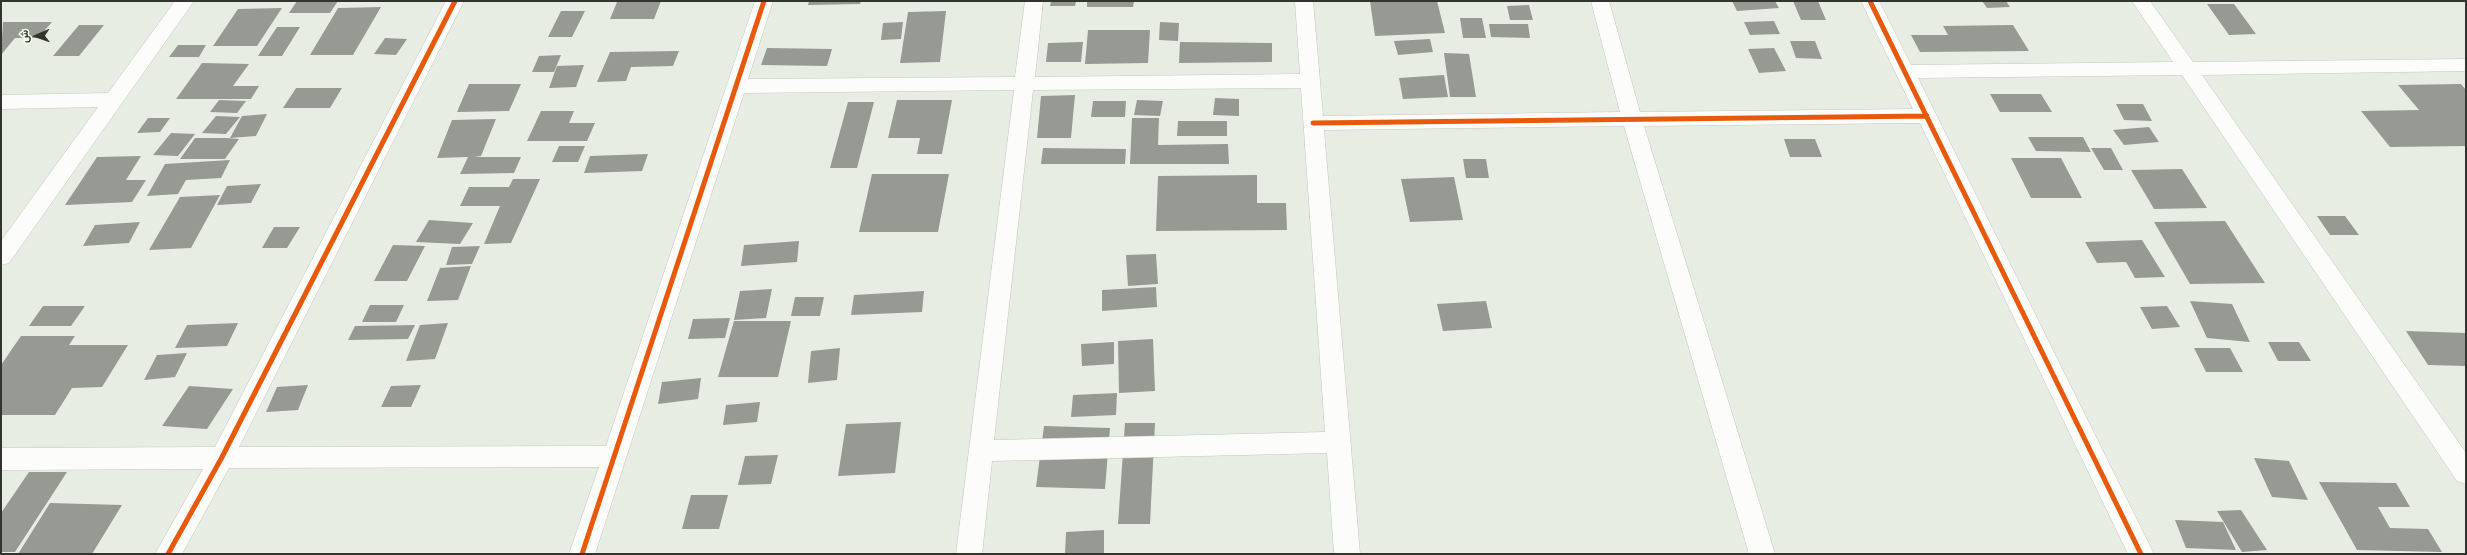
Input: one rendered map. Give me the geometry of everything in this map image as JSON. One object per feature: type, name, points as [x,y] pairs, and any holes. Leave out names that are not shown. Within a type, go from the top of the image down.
[{"type":"street","points":[[1,257],[185,1]]},
{"type":"street","points":[[168,554],[221,459],[455,1]]},
{"type":"street","points":[[582,554],[764,1]]},
{"type":"street","points":[[969,554],[1034,1]]},
{"type":"street","points":[[1304,1],[1347,554]]},
{"type":"street","points":[[1600,1],[1632,119],[1762,554]]},
{"type":"street","points":[[1870,1],[2141,554]]},
{"type":"street","points":[[2141,1],[2466,473]]},
{"type":"street","points":[[1905,72],[2466,65]]},
{"type":"street","points":[[736,86],[1024,85],[1310,81]]},
{"type":"street","points":[[1,102],[115,100]]},
{"type":"street","points":[[1313,123],[1926,116]]},
{"type":"street","points":[[981,450],[1338,442]]},
{"type":"street","points":[[1,459],[613,456]]},
{"type":"building","points":[[297,1],[338,1],[330,13],[289,13]]},
{"type":"building","points":[[661,1],[654,19],[610,19],[617,2]]},
{"type":"building","points":[[809,1],[861,1],[860,4],[808,5]]},
{"type":"building","points":[[1051,1],[1076,1],[1075,6],[1050,6]]},
{"type":"building","points":[[1087,1],[1134,1],[1133,7],[1087,7]]},
{"type":"building","points":[[1370,1],[1437,1],[1445,33],[1375,36]]},
{"type":"building","points":[[1732,1],[1775,1],[1779,8],[1737,11]]},
{"type":"building","points":[[1793,1],[1818,1],[1826,20],[1801,20]]},
{"type":"building","points":[[1982,1],[2006,1],[2010,7],[1987,8]]},
{"type":"building","points":[[2207,4],[2234,4],[2256,34],[2229,35]]},
{"type":"building","points":[[1529,5],[1533,20],[1510,20],[1507,6]]},
{"type":"building","points":[[381,7],[353,55],[310,55],[338,8]]},
{"type":"building","points":[[282,8],[257,46],[213,46],[238,9]]},
{"type":"building","points":[[561,11],[585,11],[572,37],[548,37]]},
{"type":"building","points":[[946,11],[940,62],[900,63],[908,12]]},
{"type":"building","points":[[1460,18],[1482,18],[1486,38],[1463,38]]},
{"type":"building","points":[[1774,21],[1780,34],[1750,35],[1744,22]]},
{"type":"building","points":[[3,22],[52,22],[38,38],[15,38],[1,55]]},
{"type":"building","points":[[903,22],[901,39],[881,40],[883,23]]},
{"type":"building","points":[[1160,22],[1179,23],[1178,41],[1159,40]]},
{"type":"building","points":[[1489,24],[1528,24],[1530,38],[1491,37]]},
{"type":"building","points":[[79,25],[104,25],[79,56],[53,56]]},
{"type":"building","points":[[2013,25],[2029,51],[1920,52],[1911,35],[1948,35],[1943,26]]},
{"type":"building","points":[[277,27],[300,27],[282,56],[258,56]]},
{"type":"building","points":[[1088,30],[1150,30],[1148,63],[1085,64]]},
{"type":"building","points":[[385,38],[407,39],[396,55],[374,54]]},
{"type":"building","points":[[1430,39],[1433,52],[1398,55],[1394,41]]},
{"type":"building","points":[[1790,41],[1815,41],[1822,59],[1796,58]]},
{"type":"building","points":[[1083,42],[1081,62],[1046,62],[1048,43]]},
{"type":"building","points":[[1180,42],[1272,43],[1272,62],[1179,63]]},
{"type":"building","points":[[178,45],[206,45],[199,57],[169,57]]},
{"type":"building","points":[[767,48],[832,49],[827,66],[761,65]]},
{"type":"building","points":[[1774,48],[1786,71],[1759,73],[1748,49]]},
{"type":"building","points":[[679,51],[673,66],[631,67],[626,81],[597,82],[610,52]]},
{"type":"building","points":[[1444,53],[1469,54],[1476,97],[1450,97]]},
{"type":"building","points":[[561,55],[554,72],[532,72],[539,56]]},
{"type":"building","points":[[202,63],[249,64],[233,86],[259,86],[251,99],[176,99]]},
{"type":"building","points":[[584,65],[576,87],[549,88],[557,66]]},
{"type":"building","points":[[1444,75],[1448,97],[1403,99],[1399,78]]},
{"type":"building","points":[[469,84],[521,84],[509,111],[457,112]]},
{"type":"building","points":[[2461,84],[2466,90],[2466,146],[2390,147],[2361,111],[2419,110],[2398,85]]},
{"type":"building","points":[[296,88],[342,88],[330,108],[283,108]]},
{"type":"building","points":[[1990,94],[2041,94],[2052,112],[2000,112]]},
{"type":"building","points":[[1075,95],[1071,138],[1037,138],[1041,96]]},
{"type":"building","points":[[1215,98],[1239,99],[1239,116],[1213,115]]},
{"type":"building","points":[[219,100],[246,101],[237,113],[210,112]]},
{"type":"building","points":[[897,100],[952,100],[942,154],[917,154],[920,138],[888,138]]},
{"type":"building","points":[[1137,100],[1163,101],[1160,116],[1134,115]]},
{"type":"building","points":[[1093,101],[1126,101],[1125,117],[1091,117]]},
{"type":"building","points":[[848,102],[874,102],[857,168],[830,168]]},
{"type":"building","points":[[2116,104],[2143,104],[2152,121],[2124,120]]},
{"type":"building","points":[[541,111],[574,111],[569,123],[595,123],[587,141],[527,141]]},
{"type":"building","points":[[267,114],[256,136],[230,138],[242,116]]},
{"type":"building","points":[[216,116],[240,117],[226,134],[202,133]]},
{"type":"building","points":[[148,118],[170,118],[160,132],[137,133]]},
{"type":"building","points":[[1132,118],[1159,118],[1158,145],[1228,144],[1229,164],[1130,164]]},
{"type":"building","points":[[496,119],[481,156],[474,157],[521,157],[514,173],[460,174],[468,157],[437,158],[452,120]]},
{"type":"building","points":[[1178,121],[1227,121],[1227,136],[1177,136]]},
{"type":"building","points":[[2149,127],[2159,142],[2124,145],[2113,130]]},
{"type":"building","points":[[171,133],[195,134],[178,156],[153,155]]},
{"type":"building","points":[[2028,137],[2083,137],[2091,152],[2036,151]]},
{"type":"building","points":[[195,138],[239,139],[225,159],[180,159]]},
{"type":"building","points":[[1784,139],[1815,139],[1822,157],[1790,157]]},
{"type":"building","points":[[559,146],[585,146],[578,162],[552,162]]},
{"type":"building","points":[[1043,148],[1126,149],[1125,164],[1041,164]]},
{"type":"building","points":[[2091,148],[2111,148],[2123,170],[2104,170]]},
{"type":"building","points":[[648,154],[642,171],[584,173],[590,156]]},
{"type":"building","points":[[141,156],[126,180],[146,180],[132,202],[65,205],[97,157]]},
{"type":"building","points":[[2011,158],[2061,158],[2082,198],[2031,198]]},
{"type":"building","points":[[1463,159],[1486,159],[1489,178],[1466,178]]},
{"type":"building","points":[[230,160],[221,178],[186,180],[178,194],[147,196],[165,164]]},
{"type":"building","points":[[2182,169],[2207,208],[2154,209],[2131,170]]},
{"type":"building","points":[[872,174],[949,174],[938,232],[859,232]]},
{"type":"building","points":[[1257,175],[1257,203],[1286,203],[1287,230],[1156,231],[1158,176]]},
{"type":"building","points":[[1454,177],[1463,220],[1410,222],[1401,179]]},
{"type":"building","points":[[513,179],[540,179],[511,243],[484,244],[500,206],[460,206],[469,187],[509,187]]},
{"type":"building","points":[[261,184],[251,203],[217,205],[227,186]]},
{"type":"building","points":[[220,195],[191,248],[149,250],[180,197]]},
{"type":"building","points":[[2317,216],[2345,216],[2359,235],[2330,235]]},
{"type":"building","points":[[429,220],[473,223],[460,244],[416,242]]},
{"type":"building","points":[[2225,221],[2265,283],[2190,284],[2154,222]]},
{"type":"building","points":[[140,222],[129,243],[83,246],[95,225]]},
{"type":"building","points":[[274,227],[300,227],[287,248],[262,248]]},
{"type":"building","points":[[2142,240],[2165,277],[2135,278],[2126,262],[2097,263],[2085,242]]},
{"type":"building","points":[[799,241],[797,262],[741,266],[744,245]]},
{"type":"building","points":[[393,245],[425,246],[407,281],[374,281]]},
{"type":"building","points":[[480,246],[472,264],[446,265],[452,247]]},
{"type":"building","points":[[1156,254],[1158,284],[1128,286],[1126,255]]},
{"type":"building","points":[[471,266],[458,300],[427,301],[440,268]]},
{"type":"building","points":[[1156,287],[1157,307],[1102,311],[1102,290]]},
{"type":"building","points":[[772,289],[766,318],[734,320],[740,291]]},
{"type":"building","points":[[924,291],[922,312],[851,315],[854,295]]},
{"type":"building","points":[[795,297],[824,297],[820,316],[791,316]]},
{"type":"building","points":[[1486,301],[1492,328],[1443,331],[1437,304]]},
{"type":"building","points":[[2190,301],[2232,304],[2250,342],[2207,338]]},
{"type":"building","points":[[370,305],[404,305],[396,322],[362,322]]},
{"type":"building","points":[[43,306],[85,306],[71,326],[29,326]]},
{"type":"building","points":[[2167,306],[2180,327],[2152,329],[2140,307]]},
{"type":"building","points":[[730,318],[725,338],[688,339],[693,319]]},
{"type":"building","points":[[734,321],[791,321],[778,377],[718,377]]},
{"type":"building","points":[[238,323],[227,346],[175,348],[187,325]]},
{"type":"building","points":[[448,323],[435,359],[406,361],[420,325]]},
{"type":"building","points":[[415,325],[408,339],[348,340],[355,326]]},
{"type":"building","points":[[2406,331],[2466,333],[2466,366],[2428,365]]},
{"type":"building","points":[[21,336],[75,336],[69,345],[128,345],[102,387],[72,388],[55,415],[1,415],[1,365]]},
{"type":"building","points":[[1153,339],[1155,391],[1119,393],[1118,341]]},
{"type":"building","points":[[1114,342],[1114,364],[1082,366],[1081,344]]},
{"type":"building","points":[[2268,342],[2299,342],[2311,361],[2278,361]]},
{"type":"building","points":[[840,348],[837,380],[808,383],[811,351]]},
{"type":"building","points":[[2194,348],[2230,348],[2243,372],[2206,372]]},
{"type":"building","points":[[187,353],[175,377],[144,380],[157,355]]},
{"type":"building","points":[[701,378],[698,399],[658,404],[662,382]]},
{"type":"building","points":[[308,385],[298,410],[266,412],[277,387]]},
{"type":"building","points":[[421,385],[411,407],[381,407],[391,386]]},
{"type":"building","points":[[189,386],[233,389],[207,429],[162,426]]},
{"type":"building","points":[[1117,393],[1116,415],[1071,417],[1073,395]]},
{"type":"building","points":[[760,402],[757,422],[723,425],[726,405]]},
{"type":"building","points":[[901,422],[895,473],[838,476],[846,424]]},
{"type":"building","points":[[1125,423],[1155,423],[1150,524],[1118,524]]},
{"type":"building","points":[[1044,426],[1110,428],[1105,489],[1036,487]]},
{"type":"building","points":[[778,455],[771,484],[738,485],[745,456]]},
{"type":"building","points":[[2254,458],[2289,461],[2308,500],[2272,497]]},
{"type":"building","points":[[29,472],[67,472],[15,552],[1,552],[1,513]]},
{"type":"building","points":[[2319,482],[2396,483],[2410,507],[2378,507],[2390,528],[2428,529],[2442,552],[2357,550]]},
{"type":"building","points":[[691,495],[728,495],[719,529],[682,529]]},
{"type":"building","points":[[50,503],[122,505],[92,554],[18,554]]},
{"type":"building","points":[[2241,510],[2267,550],[2242,552],[2217,511]]},
{"type":"building","points":[[2175,520],[2223,522],[2236,550],[2186,548]]},
{"type":"building","points":[[1104,530],[1104,554],[1065,554],[1066,532]]},
{"type":"cycle path","points":[[168,554],[221,459],[455,1]]},
{"type":"cycle path","points":[[582,554],[764,1]]},
{"type":"cycle path","points":[[1870,1],[2141,554]]},
{"type":"cycle path","points":[[1313,123],[1927,116]]}]
